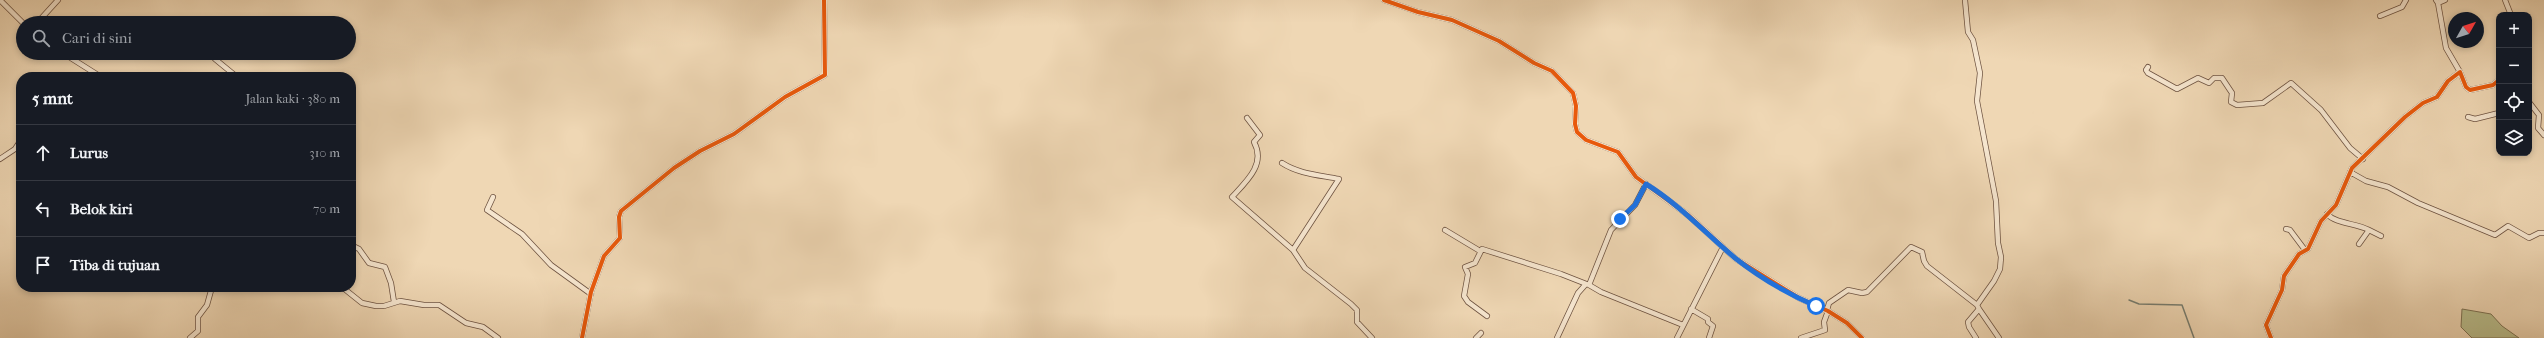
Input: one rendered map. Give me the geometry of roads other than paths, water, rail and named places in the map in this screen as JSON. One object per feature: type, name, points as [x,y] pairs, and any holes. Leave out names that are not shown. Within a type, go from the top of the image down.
[{"type":"street","points":[[0,0],[16,16]]},
{"type":"street","points":[[43,16],[58,0]]},
{"type":"street","points":[[582,338],[591,294],[607,251],[620,238],[619,217],[626,206],[674,168],[700,151],[734,134],[802,88],[817,81],[826,72],[824,0]]},
{"type":"street","points":[[1384,0],[1452,20],[1499,41],[1534,63],[1552,71],[1573,93],[1576,106],[1574,124],[1577,132],[1586,140],[1618,152],[1636,177],[1688,215],[1736,259],[1799,298],[1828,310],[1847,323],[1862,338]]},
{"type":"street","points":[[1965,0],[1968,32],[1973,40],[1980,73],[1977,101],[1996,201],[1998,243],[2001,257],[2000,269],[1994,281],[1968,322],[1969,327],[1976,338]]},
{"type":"street","points":[[2380,16],[2402,8],[2406,0]]},
{"type":"street","points":[[2445,0],[2437,2],[2446,48],[2470,90],[2493,85],[2496,82]]},
{"type":"street","points":[[2505,0],[2510,12]]},
{"type":"street","points":[[74,60],[93,72]]},
{"type":"street","points":[[215,60],[231,72]]},
{"type":"street","points":[[2148,68],[2146,70],[2148,73],[2176,89],[2198,78],[2209,83],[2214,78],[2222,78],[2232,93],[2231,102],[2237,105],[2263,104],[2291,83],[2321,110],[2350,148],[2363,159]]},
{"type":"street","points":[[2270,338],[2266,326],[2282,290],[2283,279],[2298,256],[2308,249],[2321,221],[2336,205],[2350,172],[2405,117],[2423,103],[2439,95],[2448,81],[2460,72]]},
{"type":"street","points":[[2532,106],[2539,115],[2538,128],[2543,134]]},
{"type":"street","points":[[2468,117],[2475,119],[2496,114]]},
{"type":"street","points":[[1247,118],[1260,135],[1254,142],[1259,151],[1259,162],[1248,180],[1232,197],[1293,250],[1305,268],[1357,310],[1357,322],[1372,338]]},
{"type":"street","points":[[0,159],[16,148]]},
{"type":"street","points":[[1282,164],[1302,173],[1312,173],[1339,179],[1293,250]]},
{"type":"street","points":[[2350,172],[2366,181],[2388,187],[2418,203],[2495,235],[2508,226],[2529,238],[2536,234],[2544,233]]},
{"type":"street","points":[[1557,338],[1578,293],[1587,284],[1611,230],[1635,205],[1646,184]]},
{"type":"street","points":[[493,197],[487,210],[522,234],[550,265],[591,294]]},
{"type":"street","points":[[2327,214],[2335,219],[2354,223],[2381,236]]},
{"type":"street","points":[[2286,229],[2290,230],[2305,250]]},
{"type":"street","points":[[1446,230],[1480,250],[1485,249],[1587,284],[1601,292],[1683,325]]},
{"type":"street","points":[[2359,244],[2369,230]]},
{"type":"street","points":[[1677,338],[1707,281],[1722,247]]},
{"type":"street","points":[[1801,338],[1825,330],[1824,322],[1829,303],[1848,290],[1862,293],[1867,292],[1911,247],[1922,252],[1927,266],[1978,307],[1999,338]]},
{"type":"street","points":[[356,248],[359,249],[369,263],[385,267],[392,285],[394,302]]},
{"type":"street","points":[[1480,250],[1475,263],[1465,267],[1468,275],[1464,296],[1468,302],[1488,316]]},
{"type":"street","points":[[190,338],[198,331],[198,317],[210,299],[211,292]]},
{"type":"street","points":[[348,292],[362,303],[384,306],[394,302],[408,301],[424,305],[439,305],[466,323],[483,327],[498,338]]},
{"type":"street","points":[[1691,309],[1708,319],[1708,322],[1713,326],[1709,338]]},
{"type":"street","points":[[1476,338],[1481,333]]},
{"type":"waterway","points":[[2129,300],[2139,304],[2182,305],[2194,338]]}]
